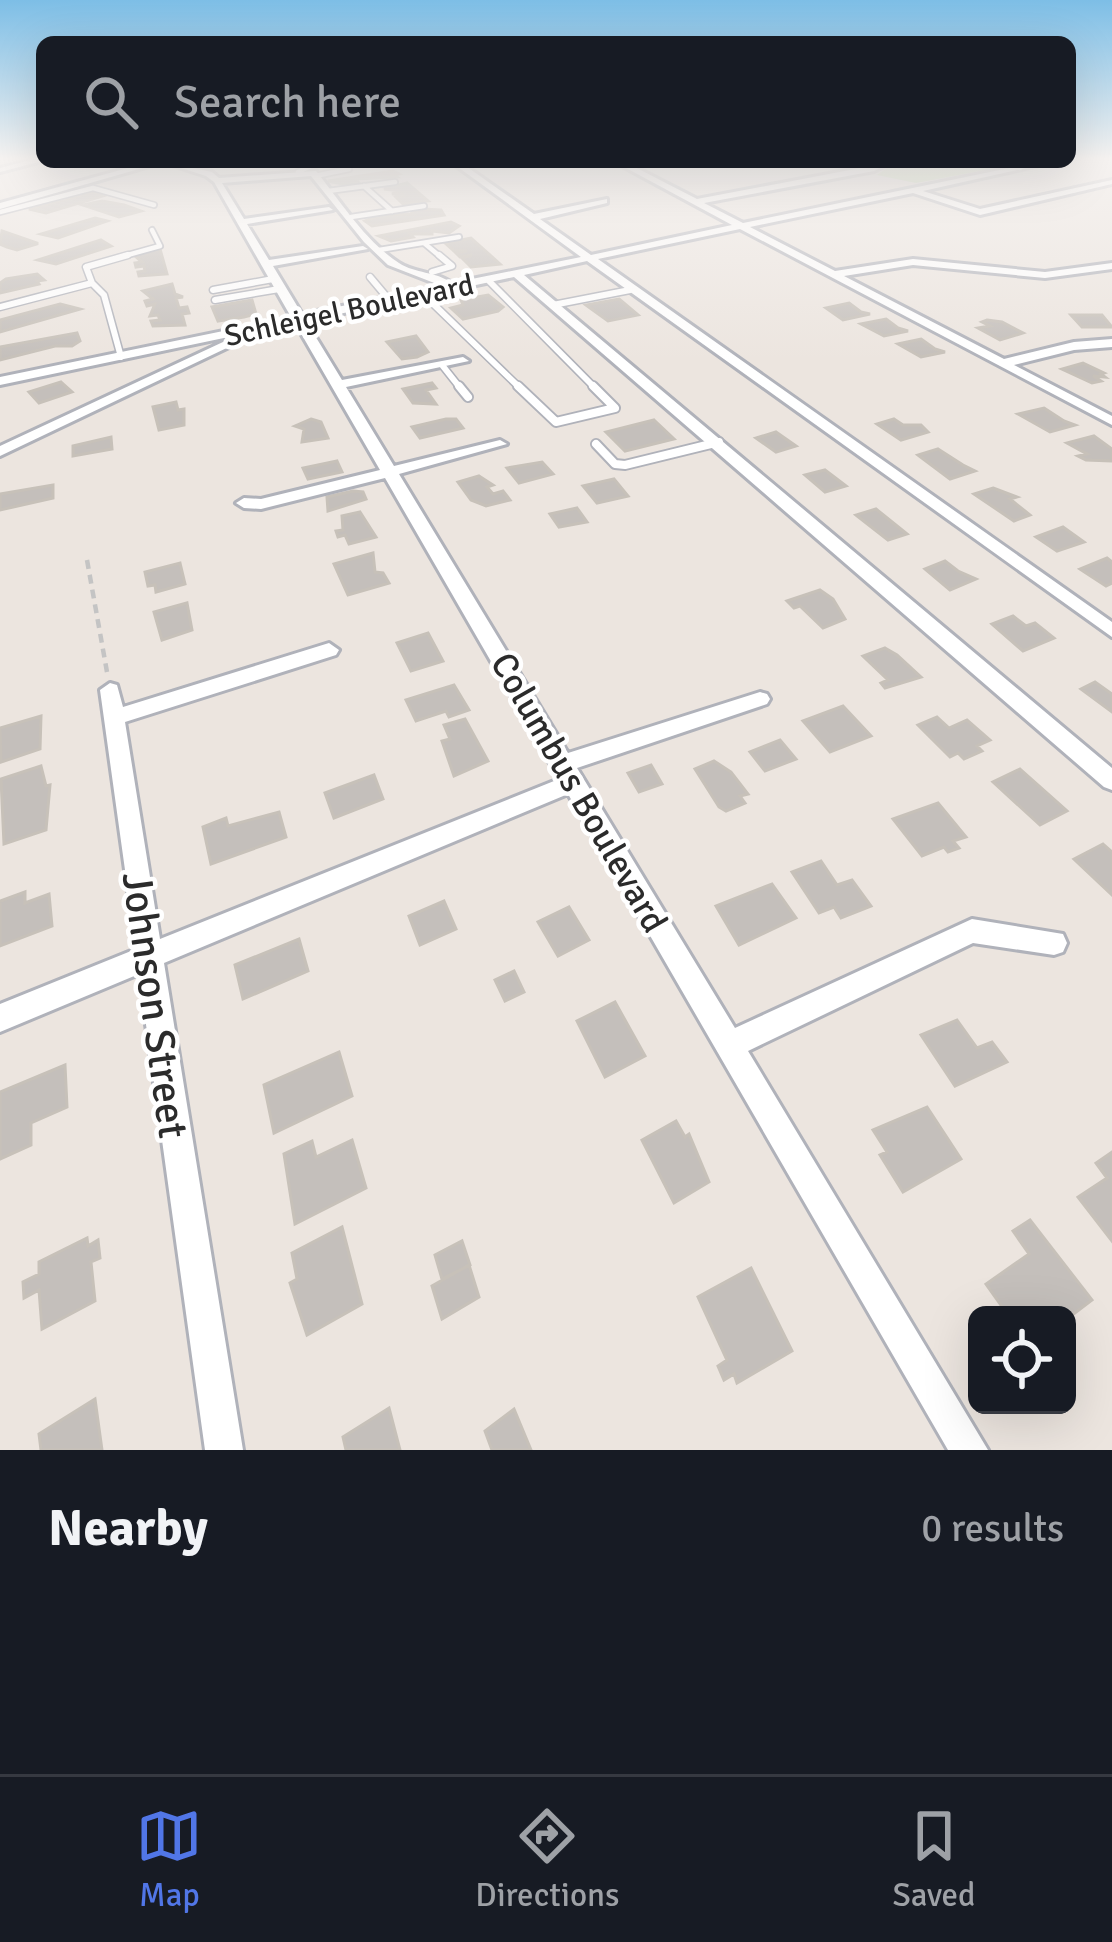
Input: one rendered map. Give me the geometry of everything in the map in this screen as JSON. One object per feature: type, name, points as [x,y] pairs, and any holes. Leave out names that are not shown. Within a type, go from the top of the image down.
[{"type":"street","name":"Columbus Boulevard","points":[[242,225],[969,1450]]},
{"type":"street","points":[[358,225],[404,271],[427,273],[448,290]]},
{"type":"street","points":[[540,225],[1112,631]]},
{"type":"street","points":[[741,225],[1112,421]]},
{"type":"street","name":"Schleigel Boulevard","points":[[0,381],[741,225]]},
{"type":"street","points":[[264,264],[363,249]]},
{"type":"street","points":[[837,274],[913,262],[1014,275],[1073,274],[1112,266]]},
{"type":"street","points":[[518,275],[1112,782]]},
{"type":"street","points":[[0,452],[254,331]]},
{"type":"street","points":[[1005,363],[1074,346],[1112,344]]},
{"type":"street","points":[[339,385],[463,361]]},
{"type":"street","points":[[244,503],[261,504],[500,444]]},
{"type":"street","points":[[112,703],[329,650]]},
{"type":"street","points":[[0,1018],[569,773],[760,699]]},
{"type":"street","name":"Johnson Street","points":[[112,703],[224,1450]]},
{"type":"street","points":[[731,1044],[972,931],[1054,943]]},
{"type":"lane","points":[[121,357],[104,295],[92,283],[86,266],[160,245],[152,230]]},
{"type":"lane","points":[[379,250],[459,237]]},
{"type":"lane","points":[[424,243],[452,266],[427,273]]},
{"type":"lane","points":[[370,278],[391,302]]},
{"type":"lane","points":[[424,295],[556,422],[615,408],[489,281]]},
{"type":"lane","points":[[0,307],[92,283]]},
{"type":"lane","points":[[213,290],[276,284]]},
{"type":"lane","points":[[215,299],[276,284]]},
{"type":"lane","points":[[553,305],[630,290]]},
{"type":"lane","points":[[442,365],[468,397]]},
{"type":"lane","points":[[596,444],[615,464],[625,465],[719,442]]},
{"type":"path","points":[[87,560],[112,703]]},
{"type":"building","points":[[72,225],[96,225],[58,238],[41,234]]},
{"type":"building","points":[[437,225],[459,226],[449,233],[410,234],[413,237],[391,241],[379,236]]},
{"type":"building","points":[[2,231],[37,244],[17,250],[7,247],[0,244]]},
{"type":"building","points":[[471,238],[500,264],[471,267],[462,258],[472,255],[460,257],[456,253],[467,251],[454,251],[445,243]]},
{"type":"building","points":[[101,240],[111,246],[56,264],[38,260]]},
{"type":"building","points":[[160,249],[167,274],[139,276],[144,266],[136,267],[135,263],[142,262],[134,255]]},
{"type":"building","points":[[37,274],[44,280],[39,284],[0,293],[0,283],[6,279]]},
{"type":"building","points":[[172,284],[175,294],[183,297],[176,298],[179,308],[187,307],[189,313],[182,314],[185,325],[153,326],[151,321],[160,320],[158,315],[150,316],[155,304],[147,306],[145,301],[153,299],[143,291]]},
{"type":"building","points":[[488,295],[503,307],[463,319],[451,308],[463,305],[461,300]]},
{"type":"building","points":[[619,299],[638,315],[608,321],[586,305]]},
{"type":"building","points":[[252,300],[256,314],[244,317],[218,321],[212,307]]},
{"type":"building","points":[[849,303],[870,314],[843,320],[826,308]]},
{"type":"building","points":[[60,304],[80,309],[0,332],[0,320]]},
{"type":"building","points":[[1071,315],[1102,315],[1112,327],[1082,327]]},
{"type":"building","points":[[886,319],[908,331],[884,336],[861,324]]},
{"type":"building","points":[[982,322],[1023,333],[1000,340],[978,328],[990,326]]},
{"type":"building","points":[[77,333],[80,341],[72,346],[0,360],[0,347]]},
{"type":"building","points":[[416,336],[428,352],[417,357],[402,359],[387,342]]},
{"type":"building","points":[[921,339],[945,352],[921,357],[898,344]]},
{"type":"building","points":[[1083,363],[1105,377],[1093,376],[1101,381],[1092,383],[1062,369]]},
{"type":"building","points":[[61,382],[72,392],[39,403],[29,392]]},
{"type":"building","points":[[432,383],[436,388],[426,390],[436,404],[413,403],[403,389]]},
{"type":"building","points":[[176,402],[178,410],[184,409],[184,425],[159,430],[153,407]]},
{"type":"building","points":[[1044,408],[1075,425],[1050,432],[1018,414]]},
{"type":"building","points":[[311,419],[321,422],[328,438],[302,442],[304,429],[295,426]]},
{"type":"building","points":[[456,419],[463,428],[420,438],[412,427]]},
{"type":"building","points":[[894,419],[903,425],[921,425],[928,432],[901,440],[877,424]]},
{"type":"building","points":[[654,420],[674,439],[625,451],[606,432]]},
{"type":"building","points":[[776,432],[796,446],[776,452],[756,438]]},
{"type":"building","points":[[1094,436],[1112,449],[1112,461],[1086,460],[1078,456],[1087,454],[1067,443]]},
{"type":"building","points":[[111,437],[112,449],[73,456],[73,446]]},
{"type":"building","points":[[938,449],[975,471],[950,479],[918,455]]},
{"type":"building","points":[[337,461],[342,472],[308,479],[303,468]]},
{"type":"building","points":[[542,462],[553,474],[519,483],[507,468]]},
{"type":"building","points":[[825,470],[846,486],[825,492],[805,475]]},
{"type":"building","points":[[479,476],[493,485],[487,487],[493,494],[503,491],[510,500],[486,506],[471,500],[458,482]]},
{"type":"building","points":[[614,479],[628,496],[597,503],[583,486]]},
{"type":"building","points":[[53,485],[53,498],[0,510],[0,494]]},
{"type":"building","points":[[993,488],[1017,497],[1010,499],[1030,515],[1014,521],[974,494]]},
{"type":"building","points":[[363,492],[366,499],[328,511],[327,497]]},
{"type":"building","points":[[577,508],[587,522],[559,527],[550,514]]},
{"type":"building","points":[[876,509],[907,534],[888,540],[856,515]]},
{"type":"building","points":[[360,512],[376,537],[349,544],[336,531],[343,530],[342,516]]},
{"type":"building","points":[[1063,527],[1084,542],[1057,551],[1036,537]]},
{"type":"building","points":[[373,553],[375,572],[383,573],[389,583],[348,595],[334,564]]},
{"type":"building","points":[[1107,558],[1112,562],[1112,583],[1106,586],[1080,569]]},
{"type":"building","points":[[945,561],[976,579],[950,590],[925,569]]},
{"type":"building","points":[[180,563],[185,584],[156,592],[155,585],[148,586],[145,572]]},
{"type":"building","points":[[820,590],[833,599],[845,619],[823,628],[800,606],[794,608],[787,601]]},
{"type":"building","points":[[187,603],[192,630],[162,640],[154,612]]},
{"type":"building","points":[[1013,616],[1026,626],[1035,623],[1054,638],[1023,651],[992,624]]},
{"type":"building","points":[[428,633],[443,661],[411,671],[397,643]]},
{"type":"building","points":[[885,648],[921,677],[885,688],[881,683],[888,680],[863,656]]},
{"type":"building","points":[[1095,682],[1112,694],[1112,712],[1081,689]]},
{"type":"building","points":[[454,685],[469,710],[449,717],[446,711],[416,721],[406,700]]},
{"type":"building","points":[[843,706],[871,736],[830,752],[803,721]]},
{"type":"building","points":[[41,716],[40,749],[1,762],[0,728]]},
{"type":"building","points":[[937,717],[949,728],[967,720],[990,740],[977,746],[982,751],[964,759],[958,753],[950,757],[918,725]]},
{"type":"building","points":[[465,719],[488,761],[454,776],[442,741],[450,739],[444,725]]},
{"type":"building","points":[[780,740],[796,759],[765,771],[750,752]]},
{"type":"building","points":[[714,761],[731,772],[748,794],[740,796],[745,803],[726,811],[719,807],[695,769]]},
{"type":"building","points":[[651,765],[662,784],[639,792],[628,773]]},
{"type":"building","points":[[41,766],[46,786],[50,785],[46,830],[4,844],[1,779]]},
{"type":"building","points":[[1020,769],[1067,811],[1040,825],[993,782]]},
{"type":"building","points":[[374,775],[383,799],[334,818],[325,793]]},
{"type":"building","points":[[938,803],[966,837],[953,841],[959,848],[948,852],[944,847],[922,856],[893,819]]},
{"type":"building","points":[[279,812],[286,837],[211,864],[203,827],[226,818],[228,826]]},
{"type":"building","points":[[1103,844],[1112,852],[1112,895],[1074,859]]},
{"type":"building","points":[[821,861],[837,885],[852,880],[871,906],[841,918],[834,907],[819,913],[792,872]]},
{"type":"building","points":[[772,884],[796,918],[739,945],[716,906]]},
{"type":"building","points":[[25,892],[25,903],[49,894],[52,926],[0,946],[0,901]]},
{"type":"building","points":[[444,901],[456,929],[420,945],[409,916]]},
{"type":"building","points":[[569,907],[589,940],[558,956],[538,922]]},
{"type":"building","points":[[299,939],[308,971],[243,999],[235,965]]},
{"type":"building","points":[[514,971],[524,992],[505,1001],[495,980]]},
{"type":"building","points":[[615,1002],[645,1056],[605,1077],[577,1021]]},
{"type":"building","points":[[957,1020],[977,1048],[992,1042],[1007,1062],[955,1086],[921,1035]]},
{"type":"building","points":[[339,1052],[352,1096],[274,1133],[264,1085]]},
{"type":"building","points":[[65,1065],[67,1107],[31,1123],[31,1145],[0,1159],[0,1092]]},
{"type":"building","points":[[927,1107],[961,1159],[903,1192],[880,1155],[887,1152],[873,1130]]},
{"type":"building","points":[[676,1121],[685,1137],[689,1134],[709,1182],[674,1203],[642,1140]]},
{"type":"building","points":[[352,1140],[366,1188],[295,1224],[284,1154],[312,1141],[316,1157]]},
{"type":"building","points":[[1112,1152],[1112,1241],[1078,1197],[1107,1178],[1096,1163]]},
{"type":"building","points":[[1030,1220],[1092,1300],[1076,1312],[1076,1306],[1002,1306],[986,1284],[1029,1254],[1013,1231]]},
{"type":"building","points":[[342,1227],[362,1304],[307,1335],[290,1283],[297,1279],[292,1253]]},
{"type":"building","points":[[87,1238],[88,1246],[98,1240],[100,1258],[91,1262],[95,1301],[42,1329],[39,1290],[24,1298],[23,1282],[39,1274],[39,1262]]},
{"type":"building","points":[[462,1241],[470,1265],[442,1279],[435,1255]]},
{"type":"building","points":[[469,1265],[479,1297],[442,1319],[432,1286]]},
{"type":"building","points":[[751,1268],[792,1351],[737,1383],[734,1374],[724,1380],[718,1366],[727,1360],[698,1297]]},
{"type":"building","points":[[95,1399],[102,1450],[41,1450],[39,1434]]},
{"type":"building","points":[[389,1408],[400,1450],[346,1450],[343,1437]]},
{"type":"building","points":[[514,1409],[531,1450],[492,1450],[485,1431]]}]
